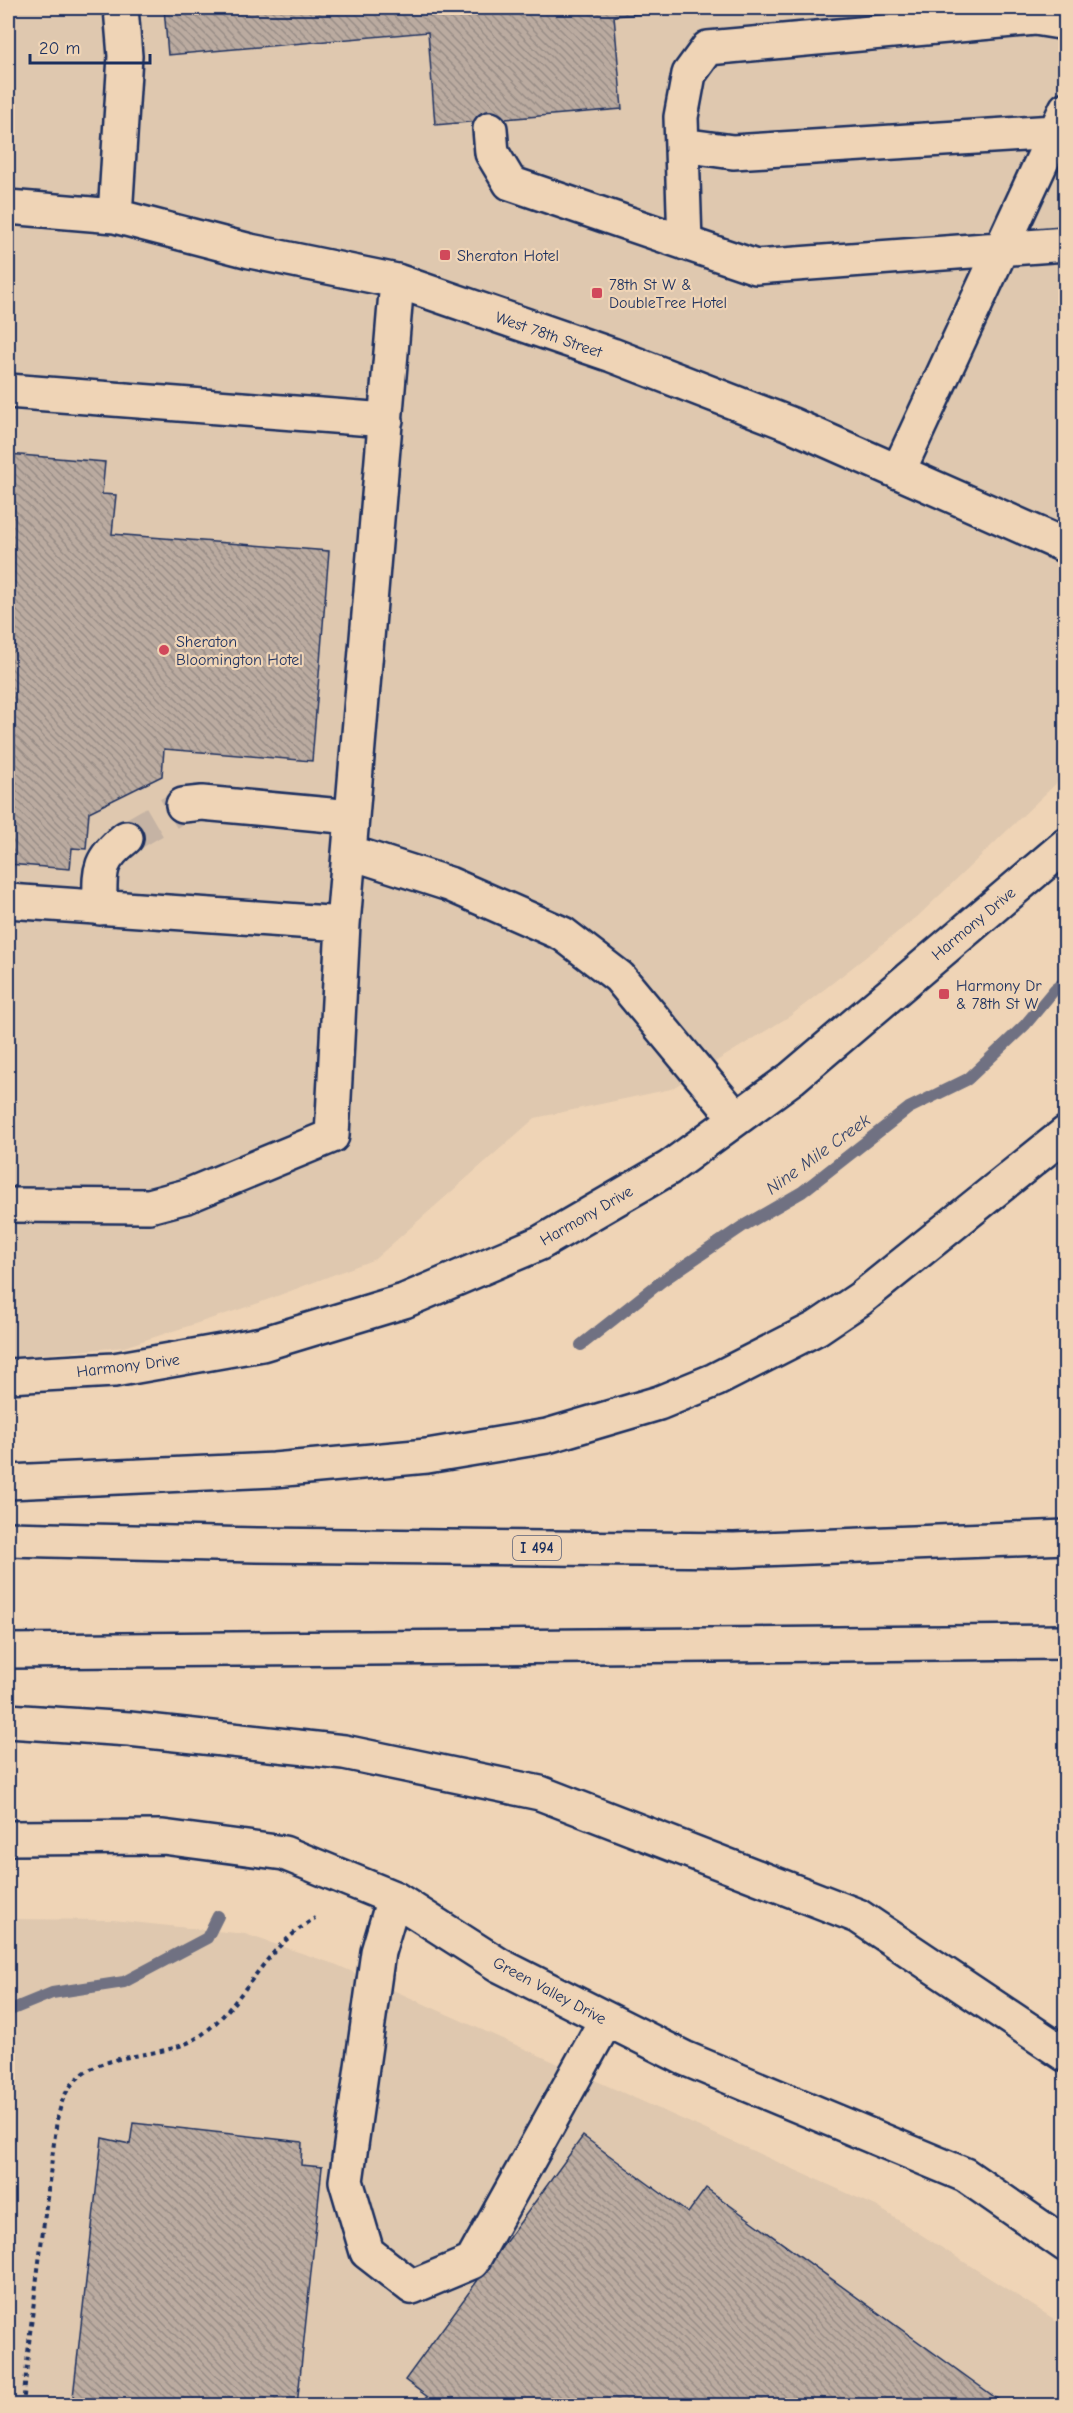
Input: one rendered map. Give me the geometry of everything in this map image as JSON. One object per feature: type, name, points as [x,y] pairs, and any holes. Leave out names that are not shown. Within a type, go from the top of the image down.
[{"type":"main road","points":[[115,216],[125,56],[121,8]]},
{"type":"main road","points":[[685,243],[681,117],[689,74],[708,48],[1035,18],[1065,23]]},
{"type":"main road","points":[[682,145],[734,152],[1062,125]]},
{"type":"main road","points":[[898,472],[1000,249],[1062,125]]},
{"type":"main road","points":[[490,129],[492,153],[510,183],[756,267],[1065,244]]},
{"type":"main road","name":"West 78th Street","points":[[8,207],[115,216],[250,251],[396,281],[612,355],[790,424],[1065,546]]},
{"type":"main road","points":[[8,1205],[149,1206],[188,1196],[332,1136],[343,924],[396,281]]},
{"type":"main road","points":[[8,391],[386,420]]},
{"type":"main road","points":[[183,805],[202,803],[352,817]]},
{"type":"main road","points":[[100,908],[100,868],[108,852],[126,838]]},
{"type":"main road","name":"Harmony Drive","points":[[8,1376],[114,1370],[262,1344],[404,1301],[540,1243],[669,1168],[792,1078],[1065,845]]},
{"type":"main road","points":[[349,852],[449,884],[563,934],[619,976],[736,1118]]},
{"type":"main road","points":[[8,901],[343,924]]},
{"type":"main road","points":[[8,1482],[273,1470],[427,1456],[547,1436],[660,1403],[715,1380],[817,1328],[860,1299],[1065,1132]]},
{"type":"main road","name":"I 494","points":[[8,1539],[256,1545],[734,1550],[1065,1537]]},
{"type":"main road","points":[[8,1651],[1065,1642]]},
{"type":"main road","points":[[8,1721],[129,1729],[344,1752],[540,1793],[858,1916],[1065,2055]]},
{"type":"main road","name":"Green Valley Drive","points":[[8,1838],[163,1837],[284,1853],[394,1898],[499,1965],[684,2058],[965,2175],[1065,2245]]},
{"type":"main road","points":[[394,1898],[378,1952],[346,2181],[367,2252],[412,2287],[472,2262],[606,2020]]},
{"type":"path","points":[[23,2406],[57,2119],[65,2094],[81,2074],[105,2063],[177,2048],[204,2033],[236,2000],[276,1950],[315,1918]]},
{"type":"shaded area","points":[[8,8],[1066,8],[1065,775],[917,917],[790,1016],[671,1089],[535,1118],[375,1259],[256,1304],[124,1347],[8,1357]]},
{"type":"shaded area","points":[[8,1919],[113,1920],[245,1934],[337,1965],[876,2206],[1065,2326],[1065,2405],[8,2406]]},
{"type":"building","points":[[164,8],[715,8],[614,16],[622,109],[435,125],[428,32],[168,55]]},
{"type":"building","name":"Sheraton Bloomington Hotel","points":[[8,454],[105,462],[102,494],[116,495],[112,534],[329,551],[312,761],[164,749],[162,776],[89,812],[86,849],[72,848],[70,869],[8,864]]},
{"type":"building","points":[[133,2123],[302,2142],[301,2165],[322,2167],[297,2406],[72,2406],[102,2138],[130,2144]]},
{"type":"building","points":[[583,2136],[688,2213],[706,2188],[1007,2406],[440,2406],[405,2380]]},
{"type":"waterway","name":"Nine Mile Creek","points":[[581,1345],[662,1281],[743,1226],[802,1192],[909,1108],[968,1079],[1025,1025],[1055,989],[1066,981]]},
{"type":"waterway","name":"Nine Mile Creek","points":[[8,2011],[52,1993],[124,1982],[207,1938],[218,1916]]},
{"type":"tunnel","points":[[126,838],[183,805]]},
{"type":"place","name":"Sheraton Hotel","points":[[445,255]]},
{"type":"place","name":"78th St W & DoubleTree Hotel","points":[[597,293]]},
{"type":"place","name":"Sheraton Bloomington Hotel","points":[[164,650]]},
{"type":"place","name":"Harmony Dr & 78th St W","points":[[944,994]]}]
